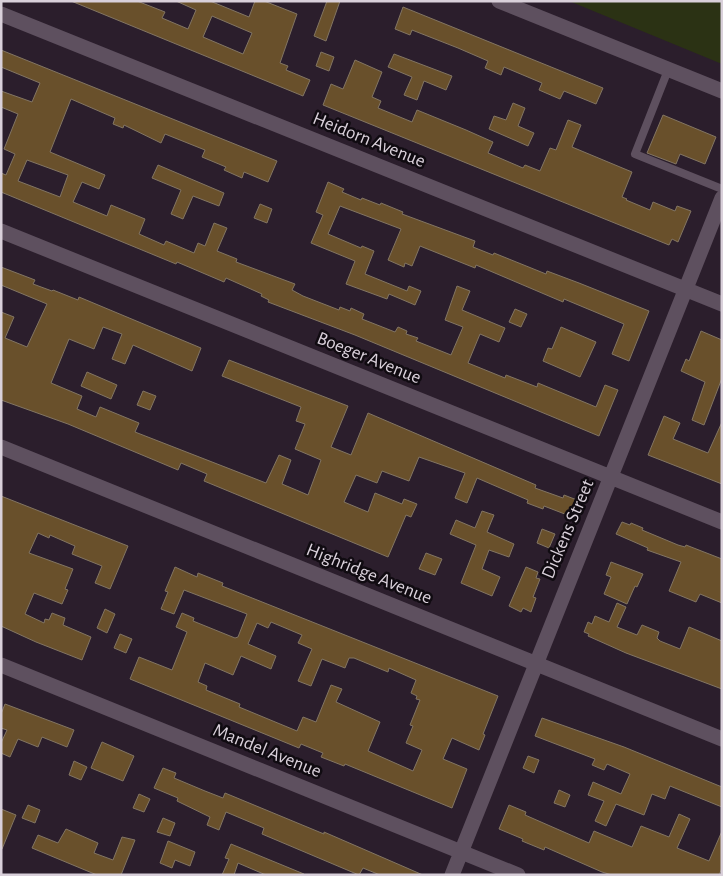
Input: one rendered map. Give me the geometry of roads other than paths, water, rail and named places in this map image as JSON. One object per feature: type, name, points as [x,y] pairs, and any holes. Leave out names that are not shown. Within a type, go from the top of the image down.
[{"type":"street","points":[[499,1],[722,91]]},
{"type":"street","name":"Heidorn Avenue","points":[[1,14],[722,304]]},
{"type":"street","name":"Dickens Street","points":[[452,875],[535,662],[612,477],[722,198]]},
{"type":"street","name":"Boeger Avenue","points":[[1,231],[722,522]]},
{"type":"street","name":"Highridge Avenue","points":[[1,446],[722,739]]},
{"type":"street","name":"Mandel Avenue","points":[[1,665],[518,875]]},
{"type":"lane","points":[[668,70],[636,154],[722,189]]}]
